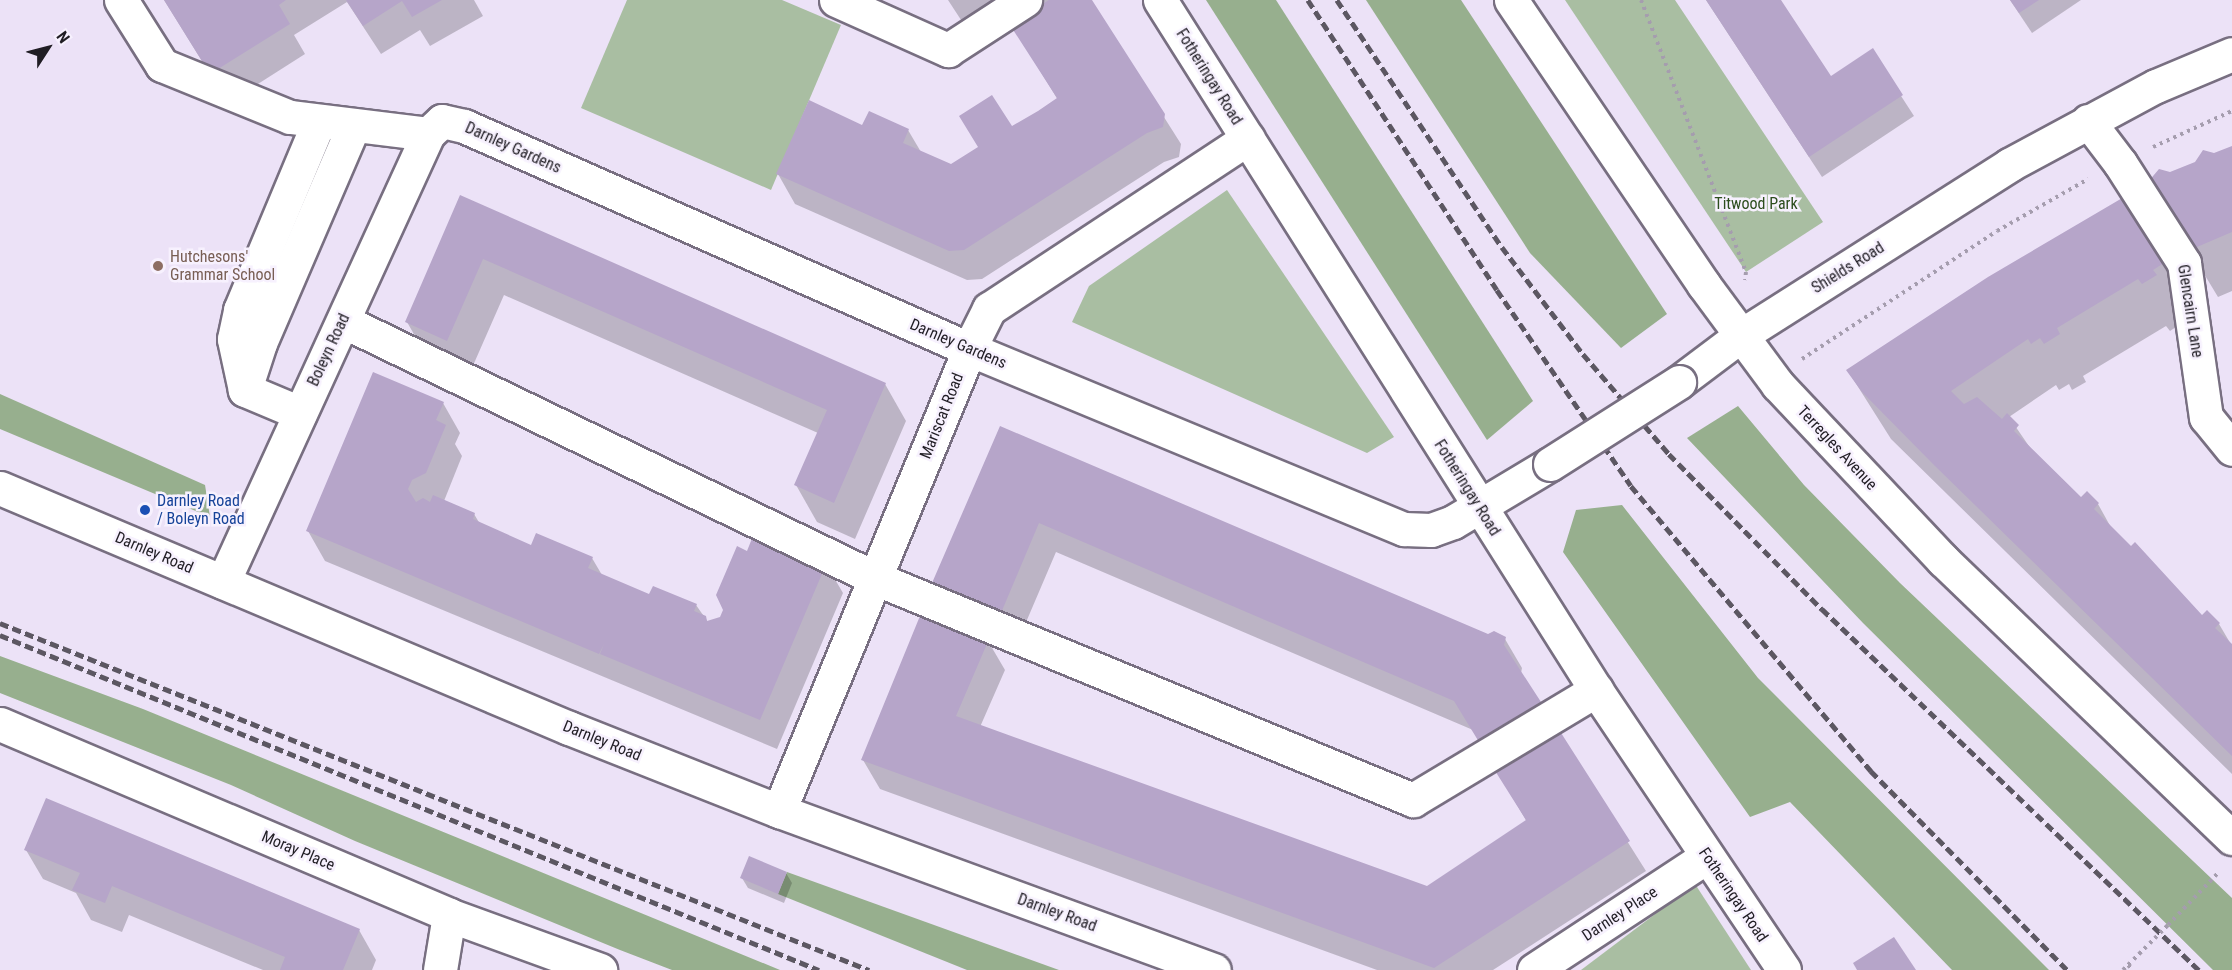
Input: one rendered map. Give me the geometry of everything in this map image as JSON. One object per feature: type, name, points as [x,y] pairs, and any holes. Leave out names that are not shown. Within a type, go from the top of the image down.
[{"type":"street","name":"Darnley Gardens","points":[[121,0],[162,65],[290,117],[354,125],[435,128],[464,126],[969,349],[1404,529],[1431,530],[1480,509]]},
{"type":"street","points":[[836,0],[948,50],[1024,0]]},
{"type":"street","name":"Fotheringay Road","points":[[1160,0],[1596,690],[1784,970]]},
{"type":"street","name":"Terregles Avenue","points":[[1511,0],[1740,336],[1823,436],[2228,852]]},
{"type":"street","name":"Shields Road","points":[[1480,509],[1679,382],[1740,336],[2009,165],[2088,121],[2232,54]]},
{"type":"street","points":[[245,390],[234,339],[240,310],[319,121]]},
{"type":"street","name":"Glencairn Lane","points":[[2088,121],[2120,163],[2184,263],[2206,417],[2232,449]]},
{"type":"street","points":[[245,390],[260,343],[354,125]]},
{"type":"street","name":"Boleyn Road","points":[[223,582],[435,128]]},
{"type":"street","name":"Mariscat Road","points":[[779,811],[877,579],[969,349],[989,309],[1248,138]]},
{"type":"street","points":[[343,321],[877,579],[1413,800],[1596,690]]},
{"type":"street","points":[[245,390],[300,413]]},
{"type":"street","name":"Darnley Road","points":[[0,488],[558,724],[779,811],[1214,970]]},
{"type":"street","name":"Moray Place","points":[[0,724],[449,915],[600,970]]},
{"type":"street","name":"Darnley Place","points":[[1534,970],[1707,857]]},
{"type":"street","points":[[440,970],[449,915]]},
{"type":"path","points":[[1641,0],[1746,272],[1740,336]]},
{"type":"path","points":[[1801,360],[1997,231],[2120,163],[2232,111]]},
{"type":"path","points":[[2123,970],[2168,925],[2228,852]]},
{"type":"path","points":[[2128,965],[2133,970]]},
{"type":"green space","points":[[627,0],[782,0],[841,25],[771,190],[581,108]]},
{"type":"green space","points":[[1206,0],[1276,0],[1533,401],[1487,440]]},
{"type":"green space","points":[[1366,0],[1461,0],[1667,314],[1621,348],[1530,253]]},
{"type":"green space","name":"Titwood Park","points":[[1565,0],[1675,0],[1823,222],[1746,272]]},
{"type":"green space","points":[[1227,190],[1394,437],[1367,453],[1072,322],[1089,286]]},
{"type":"green space","points":[[0,394],[205,485],[210,517],[0,429]]},
{"type":"green space","points":[[1738,406],[1804,485],[1900,583],[2232,898],[2232,970],[2213,970],[1863,623],[1687,438]]},
{"type":"green space","points":[[1622,505],[1758,678],[2049,970],[1952,970],[1790,802],[1750,817],[1563,552],[1576,510]]},
{"type":"green space","points":[[0,656],[143,709],[780,970],[672,970],[620,950],[355,841],[231,785],[0,693]]},
{"type":"green space","points":[[787,872],[1059,970],[967,970],[778,894]]},
{"type":"green space","points":[[1695,884],[1751,970],[1581,970]]},
{"type":"building","points":[[164,0],[286,0],[279,5],[290,24],[210,74]]},
{"type":"building","points":[[346,0],[442,0],[412,17],[402,1],[363,26]]},
{"type":"building","points":[[1049,0],[1092,0],[1165,114],[1163,127],[1147,133],[964,250],[949,251],[776,174],[809,100],[862,125],[869,111],[909,129],[903,143],[951,164],[978,147],[959,116],[992,95],[1012,126],[1038,111],[1057,98],[1010,25]]},
{"type":"building","points":[[1706,0],[1781,0],[1831,76],[1873,48],[1903,95],[1809,157]]},
{"type":"building","points":[[2010,0],[2039,0],[2019,13]]},
{"type":"building","points":[[2232,146],[2232,232],[2190,250],[2148,182],[2159,169],[2170,172],[2195,162],[2203,150],[2214,153]]},
{"type":"building","points":[[460,195],[886,383],[834,503],[794,485],[827,410],[483,259],[447,341],[405,322]]},
{"type":"building","points":[[2124,197],[2164,263],[2153,270],[2157,275],[2142,284],[2138,279],[2057,328],[2060,334],[2044,344],[2040,338],[2031,344],[2028,339],[1951,391],[1964,404],[1977,397],[2002,419],[2007,413],[2019,425],[2014,431],[2081,497],[2087,491],[2099,503],[2094,509],[2131,546],[2135,542],[2202,615],[2207,610],[2220,623],[2215,628],[2232,644],[2232,756],[1934,465],[1862,392],[1846,370],[1988,277]]},
{"type":"building","points":[[373,372],[444,402],[436,420],[446,425],[426,473],[412,480],[408,489],[416,502],[423,498],[430,502],[433,495],[475,513],[473,519],[531,545],[536,533],[593,557],[588,568],[649,594],[653,586],[697,604],[694,611],[706,616],[707,621],[720,617],[723,610],[716,595],[737,546],[747,551],[755,531],[827,562],[760,720],[600,654],[604,644],[599,654],[306,531]]},
{"type":"building","points":[[1000,426],[1488,634],[1494,631],[1506,637],[1504,645],[1541,702],[1479,742],[1454,701],[1039,523],[1001,613],[932,583]]},
{"type":"building","points":[[922,611],[989,639],[956,716],[1427,886],[1526,820],[1492,766],[1556,725],[1630,841],[1434,968],[861,760]]},
{"type":"building","points":[[46,798],[360,929],[343,970],[280,970],[285,957],[112,886],[105,903],[72,890],[80,873],[24,850]]},
{"type":"building","points":[[749,856],[787,872],[778,894],[740,878]]},
{"type":"building","points":[[1894,937],[1916,970],[1857,970],[1853,963]]},
{"type":"railway","points":[[1308,0],[1497,290],[1631,486],[1871,771],[2067,970]]},
{"type":"railway","points":[[1337,0],[1502,247],[1583,354],[1669,454],[1822,609],[2199,970]]},
{"type":"railway","points":[[0,623],[869,970]]},
{"type":"railway","points":[[0,635],[819,970]]},
{"type":"place","name":"Hutchesons' Grammar School","points":[[158,266]]},
{"type":"place","name":"Darnley Road / Boleyn Road","points":[[145,510]]}]
